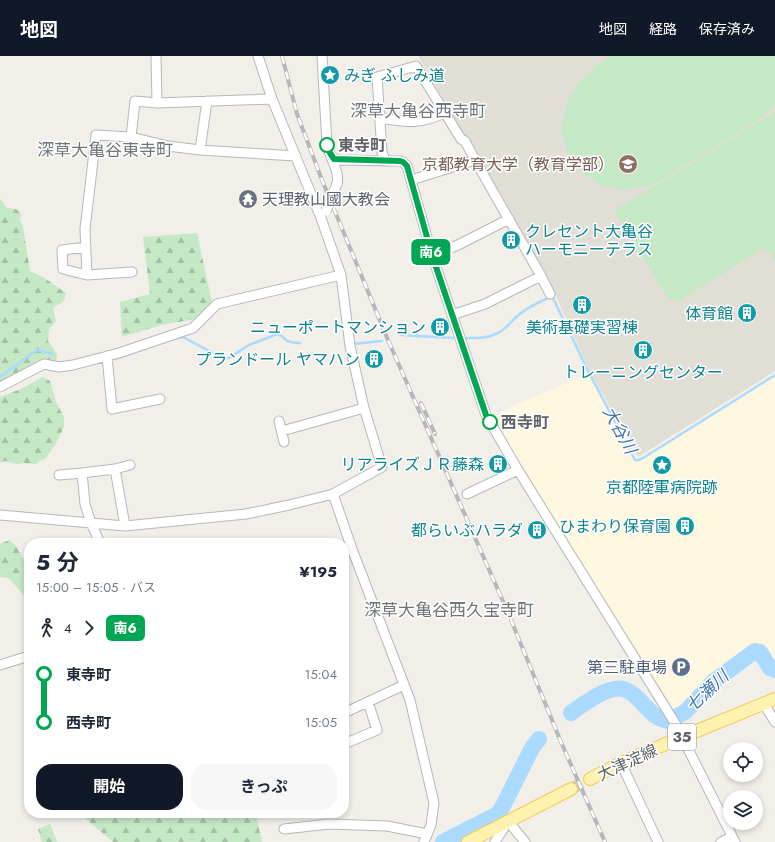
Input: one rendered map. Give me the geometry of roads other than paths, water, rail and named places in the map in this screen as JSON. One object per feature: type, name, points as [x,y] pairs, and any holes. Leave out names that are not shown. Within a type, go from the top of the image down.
[{"type":"main road","name":"大津淀線","points":[[590,779],[621,763],[770,702]]},
{"type":"main road","points":[[468,842],[571,789]]},
{"type":"street","points":[[156,56],[157,102]]},
{"type":"street","points":[[0,515],[125,526],[246,514],[334,494],[382,467],[364,408],[349,344],[341,275],[323,215],[272,99],[258,56]]},
{"type":"street","points":[[322,56],[328,150],[333,158],[338,180],[323,215]]},
{"type":"street","points":[[385,161],[382,152],[377,77],[416,66],[461,139],[465,141],[550,294]]},
{"type":"street","points":[[131,137],[135,101],[157,102],[272,99]]},
{"type":"street","points":[[200,150],[207,101]]},
{"type":"street","points":[[380,118],[410,123],[428,120],[445,113]]},
{"type":"street","points":[[87,275],[85,230],[96,135],[131,137],[168,146],[200,150],[296,156]]},
{"type":"street","points":[[333,158],[339,160],[403,162],[407,166],[432,255],[486,415],[518,470],[673,720],[733,839],[721,842]]},
{"type":"street","points":[[411,180],[475,160]]},
{"type":"street","points":[[432,255],[458,245],[509,219]]},
{"type":"street","points":[[86,247],[62,250],[63,269],[87,275],[132,272]]},
{"type":"street","points":[[0,387],[44,364],[60,367],[107,359],[173,338],[193,328],[217,304],[341,275]]},
{"type":"street","points":[[452,315],[485,304],[541,276]]},
{"type":"street","points":[[107,359],[112,409],[160,399]]},
{"type":"street","points":[[282,431],[364,408]]},
{"type":"street","points":[[279,421],[284,442]]},
{"type":"street","points":[[59,475],[115,469],[130,465]]},
{"type":"street","points":[[115,469],[125,526]]},
{"type":"street","points":[[467,494],[518,470]]},
{"type":"street","points":[[82,473],[85,504],[98,538]]},
{"type":"street","points":[[334,494],[348,538]]},
{"type":"street","points":[[284,829],[329,824],[387,826],[425,838],[431,825],[434,803],[410,700],[349,540]]},
{"type":"street","points":[[0,665],[24,658]]},
{"type":"street","points":[[349,711],[404,685]]},
{"type":"street","points":[[349,742],[377,730],[368,702]]},
{"type":"street","points":[[770,702],[775,722]]},
{"type":"street","points":[[621,763],[658,842]]},
{"type":"street","points":[[495,842],[508,821],[525,842]]},
{"type":"waterway","name":"大谷川","points":[[465,338],[483,338],[497,334],[522,312],[548,298]]},
{"type":"waterway","name":"大谷川","points":[[553,298],[588,371],[635,460],[643,458],[775,375]]},
{"type":"waterway","name":"大谷川","points":[[177,338],[183,337],[222,358],[229,358],[249,345],[277,334],[289,342],[300,343]]},
{"type":"waterway","name":"大谷川","points":[[401,335],[453,338]]},
{"type":"waterway","name":"大谷川","points":[[354,344],[382,341]]},
{"type":"waterway","name":"大谷川","points":[[115,359],[149,347]]},
{"type":"waterway","name":"大谷川","points":[[0,377],[37,350],[53,354]]},
{"type":"waterway","name":"七瀬川","points":[[571,713],[605,692],[613,689],[620,689],[626,690],[633,694],[651,713],[668,721],[685,712],[713,682],[755,651],[760,652],[770,668],[775,670]]},
{"type":"waterway","name":"七瀬川","points":[[443,842],[498,814],[532,748],[539,739]]},
{"type":"tunnel","points":[[571,789],[590,779]]},
{"type":"railway","points":[[282,56],[297,114],[322,180],[388,340],[509,615],[561,742],[605,842]]},
{"type":"railway","points":[[421,403],[435,434]]},
{"type":"place","name":"みぎ ふしみ道","points":[[330,75]]},
{"type":"place","name":"東寺町","points":[[327,145]]},
{"type":"place","name":"京都教育大学（教育学部）","points":[[628,164]]},
{"type":"place","name":"天理教山國大教会","points":[[248,199]]},
{"type":"place","name":"クレセント大亀谷 ハーモニーテラス","points":[[511,240]]},
{"type":"place","name":"美術基礎実習棟","points":[[582,305]]},
{"type":"place","name":"体育館","points":[[747,313]]},
{"type":"place","name":"ニューポートマンション","points":[[440,327]]},
{"type":"place","name":"トレーニングセンター","points":[[643,350]]},
{"type":"place","name":"プランドール ヤマハン","points":[[374,359]]},
{"type":"place","name":"西寺町","points":[[490,422]]},
{"type":"place","name":"リアライズＪＲ藤森","points":[[498,464]]},
{"type":"place","name":"京都陸軍病院跡","points":[[662,465]]},
{"type":"place","name":"ひまわり保育園","points":[[685,526]]},
{"type":"place","name":"都らいぶハラダ","points":[[537,530]]},
{"type":"place","name":"第三駐車場","points":[[681,667]]},
{"type":"district","name":"深草大亀谷西寺町","points":[[418,111]]},
{"type":"district","name":"深草大亀谷東寺町","points":[[105,150]]},
{"type":"district","name":"深草大亀谷西久宝寺町","points":[[449,610]]}]
